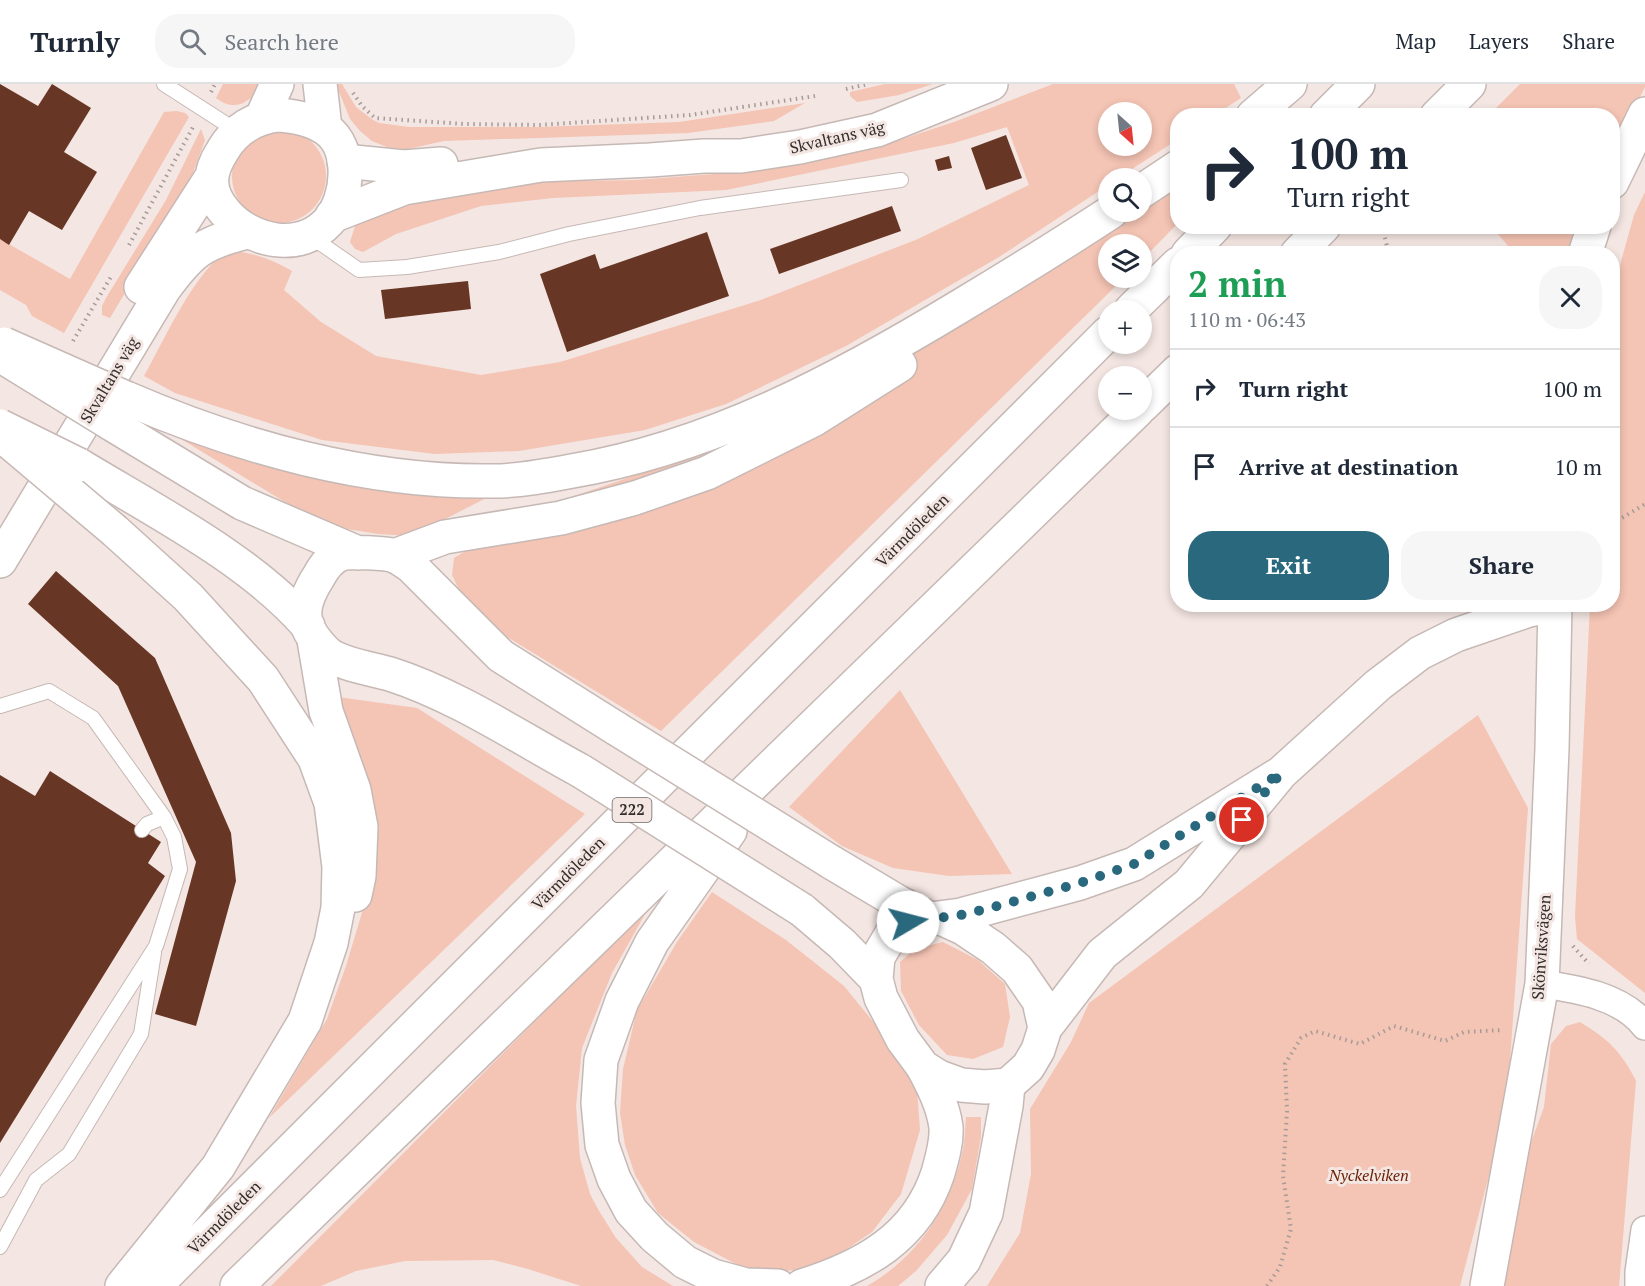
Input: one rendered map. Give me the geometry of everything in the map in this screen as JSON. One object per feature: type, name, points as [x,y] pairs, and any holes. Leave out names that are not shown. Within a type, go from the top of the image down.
[{"type":"main road","name":"Skvaltans väg","points":[[277,84],[250,124],[223,149],[213,168],[211,178],[214,197],[229,217],[247,232],[263,239],[275,240],[321,225],[404,188],[541,165],[741,156],[800,147],[876,130],[979,89]]},
{"type":"main road","points":[[1262,108],[1290,84]]},
{"type":"main road","points":[[1334,108],[1358,84]]},
{"type":"main road","points":[[1445,108],[1469,84]]},
{"type":"main road","points":[[325,128],[334,86]]},
{"type":"main road","points":[[1620,166],[1645,114]]},
{"type":"main road","points":[[250,124],[291,116],[325,128],[334,136],[344,160],[344,186],[338,206],[321,225]]},
{"type":"main road","name":"Skvaltans väg","points":[[344,160],[404,167],[485,159],[541,165]]},
{"type":"main road","points":[[1152,184],[1170,172]]},
{"type":"main road","name":"Skvaltans väg","points":[[0,525],[161,255],[211,178]]},
{"type":"main road","points":[[118,411],[167,416],[244,442],[324,464],[411,477],[494,481],[550,475],[642,457],[712,434],[791,399],[895,346],[1050,252],[1098,220]]},
{"type":"main road","name":"Skvaltans väg","points":[[0,561],[164,289],[185,261],[200,249],[222,238],[247,232]]},
{"type":"main road","points":[[1196,246],[1207,234]]},
{"type":"main road","points":[[1305,246],[1316,234]]},
{"type":"main road","points":[[122,1286],[218,1167],[304,1021],[349,926],[359,876],[361,827],[354,790],[326,711],[311,633],[303,607],[308,593],[326,563],[341,554],[394,556],[445,537],[561,518],[635,498],[707,473],[813,420],[949,334],[1050,252]]},
{"type":"main road","points":[[1141,300],[1170,272]]},
{"type":"main road","name":"Värmdöleden","points":[[155,1286],[1098,343]]},
{"type":"main road","points":[[1,347],[118,411],[242,503],[358,553]]},
{"type":"main road","points":[[1152,396],[1170,379]]},
{"type":"main road","points":[[237,1286],[1128,420]]},
{"type":"main road","points":[[0,426],[79,465],[223,552],[295,611],[329,655],[346,663],[395,676],[432,691],[581,771],[802,910],[842,944],[876,979]]},
{"type":"main road","points":[[0,434],[115,531],[188,597],[263,679],[315,759],[331,803],[339,867],[338,908],[331,943],[304,1021]]},
{"type":"main road","points":[[394,556],[411,566],[501,656],[898,902],[963,928],[993,948],[1017,969],[1039,1001],[1045,1028]]},
{"type":"main road","points":[[923,1067],[939,1077],[961,1085],[984,1087],[1008,1085],[1028,1067],[1038,1050],[1045,1028],[1102,954],[1189,884],[1281,773],[1378,685],[1420,653],[1456,635],[1523,612]]},
{"type":"main road","name":"Skönviksvägen","points":[[1487,1286],[1542,984],[1552,749],[1555,612]]},
{"type":"main road","points":[[778,1286],[746,1285],[713,1276],[685,1262],[655,1237],[631,1210],[614,1179],[602,1145],[598,1103],[601,1060],[622,1001],[652,942],[779,761]]},
{"type":"main road","points":[[802,1286],[837,1275],[861,1263],[893,1241],[913,1219],[933,1189],[942,1159],[946,1128],[938,1095],[923,1067],[903,1040],[881,998],[876,979],[878,957],[891,935],[908,922],[971,913],[1080,883],[1134,864],[1281,773]]},
{"type":"main road","points":[[942,1286],[964,1260],[986,1213],[1008,1085]]},
{"type":"street","points":[[1542,984],[1582,990],[1620,1005],[1645,1026]]},
{"type":"street","points":[[1639,1286],[1645,1230]]},
{"type":"lane","points":[[164,84],[203,108],[250,124]]},
{"type":"lane","points":[[321,225],[359,270],[407,267],[499,252],[569,234],[700,208],[901,180]]},
{"type":"lane","points":[[0,706],[49,691],[93,718],[164,817],[174,837],[180,868],[156,946],[141,1034],[69,1154],[36,1180],[0,1247]]},
{"type":"lane","points":[[142,830],[147,824],[164,817]]},
{"type":"lane","points":[[0,1190],[156,946]]},
{"type":"path","points":[[126,250],[215,84]]},
{"type":"path","points":[[846,89],[868,84]]},
{"type":"path","points":[[334,86],[375,118],[464,124],[539,124],[690,115],[815,96]]},
{"type":"path","points":[[73,341],[114,270]]},
{"type":"path","points":[[1620,519],[1645,504]]},
{"type":"path","points":[[1266,1286],[1280,1267],[1291,1229],[1282,1176],[1287,1111],[1286,1064],[1301,1038],[1315,1031],[1360,1044],[1394,1026],[1445,1041],[1464,1032],[1505,1030]]},
{"type":"green space","points":[[223,84],[266,84],[249,100],[231,105],[216,98]]},
{"type":"green space","points":[[336,84],[342,84],[356,107],[373,120],[409,127],[540,127],[679,122],[805,103],[774,121],[688,133],[444,141],[404,150],[372,141],[360,131],[350,119]]},
{"type":"green space","points":[[885,84],[933,84],[899,95],[857,102],[850,96],[850,92]]},
{"type":"green space","points":[[1053,84],[1234,84],[1241,98],[1226,108],[1170,108],[1170,145],[1134,168],[1098,168],[1098,192],[999,257],[846,346],[726,404],[645,430],[519,451],[435,454],[322,440],[175,393],[144,376],[190,292],[213,263],[226,251],[260,256],[292,271],[284,290],[321,322],[376,356],[481,375],[560,362],[761,300],[918,239],[1029,185],[1007,127],[954,143],[726,190],[553,198],[481,206],[396,234],[363,252],[355,249],[350,242],[355,226],[378,212],[412,198],[534,182],[635,180],[714,174],[760,169],[893,142],[954,122]]},
{"type":"green space","points":[[1520,84],[1645,84],[1620,136],[1620,108],[1496,108]]},
{"type":"green space","points":[[177,111],[189,117],[64,333],[32,316],[26,305],[0,290],[0,239],[70,279],[164,112]]},
{"type":"green space","points":[[201,129],[205,140],[193,173],[172,214],[110,318],[102,315],[102,306],[106,298],[166,200]]},
{"type":"green space","points":[[270,129],[288,129],[313,142],[323,158],[326,176],[323,194],[313,210],[288,223],[270,223],[245,210],[232,185],[232,167],[245,142]]},
{"type":"green space","points":[[1170,189],[1170,231],[1152,250],[1152,234],[1103,234],[1121,222],[1152,222],[1152,201]]},
{"type":"green space","points":[[1645,192],[1645,993],[1577,939],[1575,917],[1590,612],[1620,612],[1620,265],[1634,215]]},
{"type":"green space","points":[[1498,234],[1576,234],[1572,246],[1508,246]]},
{"type":"green space","points":[[1098,238],[1098,288],[1114,288],[1102,300],[1098,300],[1098,303],[661,731],[494,629],[462,596],[452,575],[454,558],[533,510],[710,450],[864,381],[1013,295]]},
{"type":"green space","points":[[181,439],[355,482],[498,492],[412,536],[378,534],[323,525]]},
{"type":"green space","points":[[900,690],[1012,874],[949,876],[893,868],[842,846],[789,807]]},
{"type":"green space","points":[[338,697],[417,708],[585,814],[269,1118],[327,1019],[370,886]]},
{"type":"green space","name":"Nyckelviken","points":[[1478,715],[1528,808],[1510,1061],[1503,1122],[1460,1286],[987,1286],[1020,1233],[1031,1174],[1030,1109],[1071,1042],[1089,1003]]},
{"type":"green space","points":[[712,892],[786,940],[844,986],[884,1035],[917,1089],[920,1130],[901,1194],[872,1232],[838,1255],[799,1270],[766,1272],[738,1265],[694,1242],[658,1213],[635,1175],[625,1145],[620,1113],[623,1069],[637,1010],[677,942]]},
{"type":"green space","points":[[649,907],[612,973],[582,1048],[576,1106],[580,1158],[590,1194],[599,1211],[616,1238],[642,1267],[673,1286],[581,1286],[493,1260],[405,1261],[356,1271],[321,1286],[271,1286]]},
{"type":"green space","points":[[943,942],[978,960],[1005,984],[1010,1017],[1003,1047],[973,1059],[947,1055],[919,1025],[901,991],[900,962],[915,949]]},
{"type":"green space","points":[[1580,1022],[1613,1047],[1636,1081],[1619,1286],[1499,1286],[1529,1148],[1544,1107],[1551,1044],[1566,1026]]},
{"type":"green space","points":[[966,1117],[981,1117],[981,1136],[972,1189],[947,1235],[916,1271],[898,1286],[867,1286],[885,1274],[917,1245],[941,1210],[958,1170],[964,1145]]},
{"type":"building","points":[[0,84],[38,106],[52,84],[91,108],[64,152],[97,172],[62,230],[29,211],[9,245],[0,239]]},
{"type":"building","points":[[1006,135],[1022,178],[986,190],[971,148]]},
{"type":"building","points":[[949,156],[952,168],[938,171],[935,160]]},
{"type":"building","points":[[892,206],[901,231],[779,274],[770,249]]},
{"type":"building","points":[[707,232],[729,296],[567,352],[540,274],[595,254],[600,269]]},
{"type":"building","points":[[468,281],[471,309],[385,319],[381,290]]},
{"type":"building","points":[[56,571],[155,658],[231,833],[236,881],[196,1026],[155,1014],[196,862],[118,686],[28,604]]},
{"type":"building","points":[[50,771],[161,842],[148,863],[165,876],[0,1143],[0,775],[35,796]]},
{"type":"route","points":[[908,922],[961,915],[990,908],[1080,883],[1134,864],[1281,773],[1242,820]]}]
